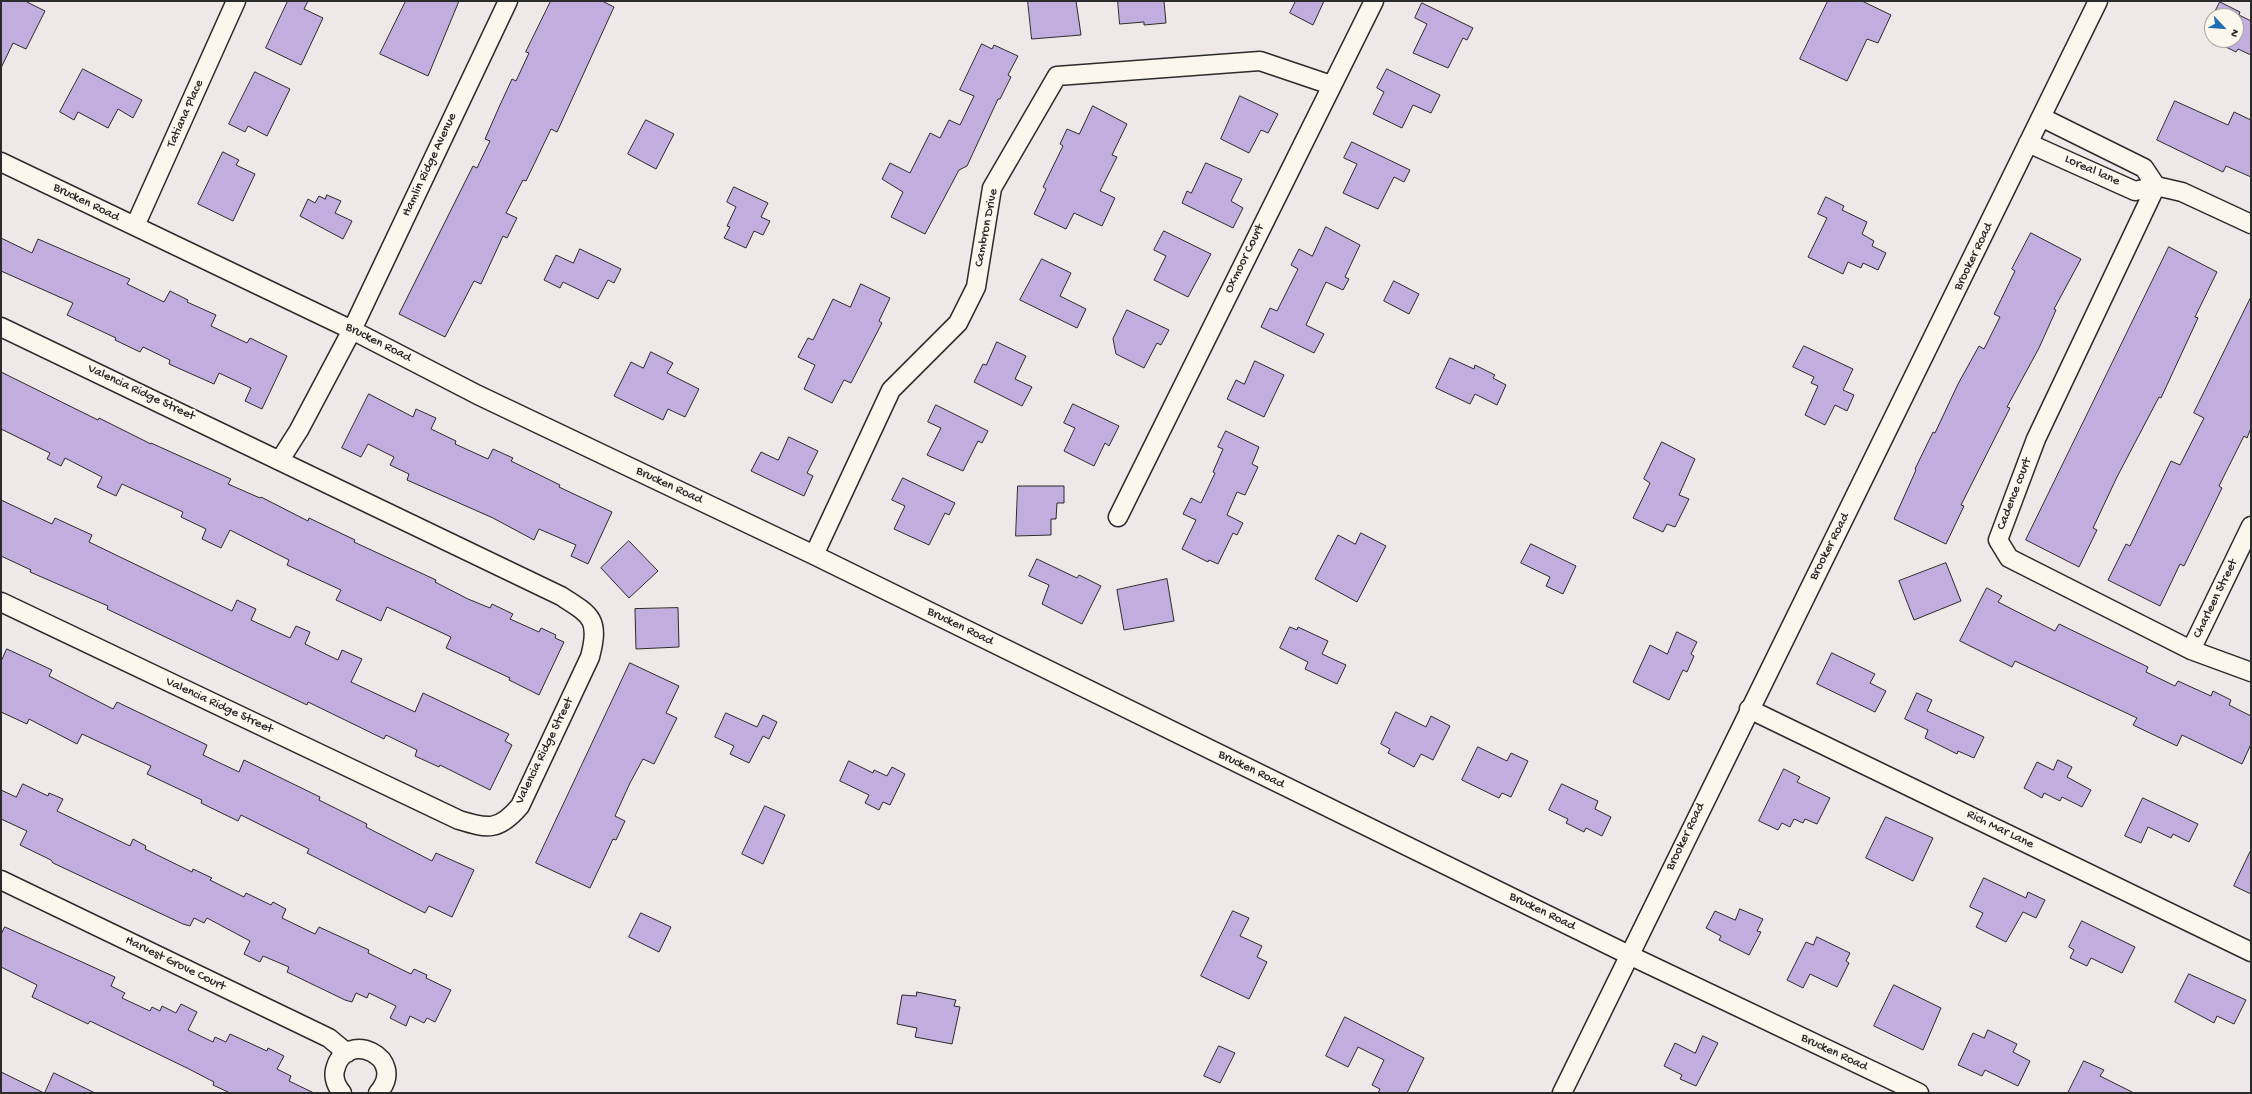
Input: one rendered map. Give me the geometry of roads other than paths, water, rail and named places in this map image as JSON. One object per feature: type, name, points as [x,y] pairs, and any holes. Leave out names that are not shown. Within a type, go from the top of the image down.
[{"type":"street","name":"Tatiana Place","points":[[135,226],[236,1]]},
{"type":"street","name":"Hamlin Ridge Avenue","points":[[352,330],[508,1]]},
{"type":"street","name":"Oxmoor Court","points":[[1118,517],[1374,1]]},
{"type":"street","name":"Brooker Road","points":[[1562,1093],[1749,709],[2098,1]]},
{"type":"street","name":"Cambron Drive","points":[[814,555],[891,390],[958,322],[976,287],[992,188],[1058,76],[1260,61],[1331,85]]},
{"type":"street","name":"Loreal lane","points":[[2041,117],[2144,168],[2156,186]]},
{"type":"street","name":"Loreal lane","points":[[2028,143],[2135,191],[2156,186],[2182,192],[2251,224]]},
{"type":"street","points":[[2095,172],[2105,149]]},
{"type":"street","name":"Brucken Road","points":[[1,162],[352,330],[478,395],[814,555],[1629,955],[1915,1092]]},
{"type":"street","name":"Cadence court","points":[[2156,186],[2036,439],[1998,540],[2009,558],[2192,650],[2251,672]]},
{"type":"street","name":"Valencia Ridge Street","points":[[1,327],[561,596],[582,609],[592,620],[596,636],[590,657],[520,806],[508,820],[496,826],[481,827],[459,820],[1,602]]},
{"type":"street","points":[[280,460],[299,430],[352,330]]},
{"type":"street","name":"Charleen Street","points":[[2192,650],[2251,526]]},
{"type":"street","name":"Rich Mar Lane","points":[[1749,709],[2251,952]]},
{"type":"street","name":"Harvest Grove Court","points":[[1,880],[329,1038],[347,1053]]},
{"type":"street","points":[[342,1093],[336,1082],[334,1074],[336,1066],[347,1053],[363,1049],[379,1056],[384,1063],[386,1080],[378,1093]]}]
